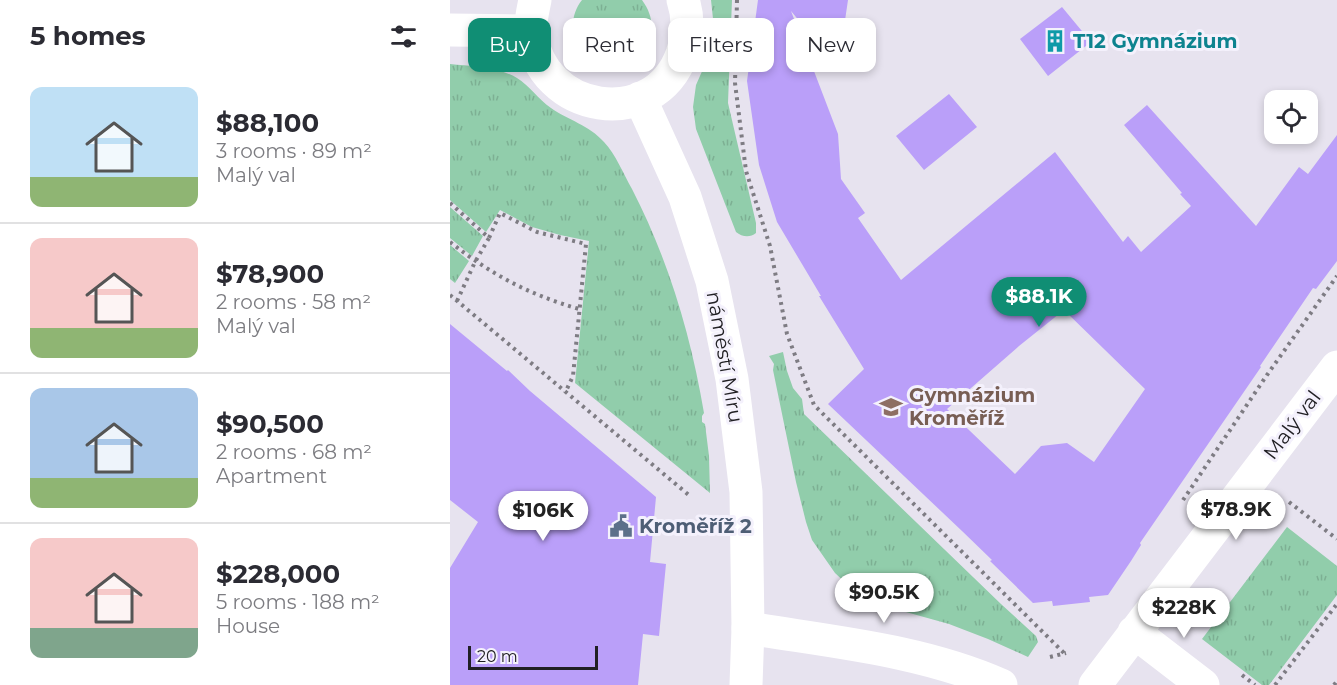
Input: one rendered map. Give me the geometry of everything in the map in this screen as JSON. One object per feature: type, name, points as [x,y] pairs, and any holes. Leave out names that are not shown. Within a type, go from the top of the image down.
[{"type":"main road","points":[[450,30],[533,15],[535,49],[542,66],[553,81],[568,93],[585,100],[604,104],[622,103],[640,98],[653,91],[673,71],[685,46],[688,31],[683,0]]},
{"type":"main road","name":"náměstí Míru","points":[[640,98],[685,197],[712,281],[732,379],[746,492],[748,628],[746,685]]},
{"type":"main road","name":"Malý val","points":[[1095,685],[1337,367]]},
{"type":"main road","points":[[748,628],[909,655],[1001,685]]},
{"type":"main road","points":[[1134,632],[1203,685]]},
{"type":"path","points":[[736,0],[735,83],[746,171],[770,246],[787,334],[814,405],[1065,654]]},
{"type":"path","points":[[450,203],[489,238]]},
{"type":"path","points":[[456,301],[500,213],[537,232],[586,244],[573,376],[565,393]]},
{"type":"path","points":[[450,242],[475,262],[519,287],[548,300],[579,309]]},
{"type":"path","points":[[1180,504],[1337,276]]},
{"type":"path","points":[[450,296],[690,496]]},
{"type":"path","points":[[1289,502],[1337,539]]},
{"type":"path","points":[[1275,685],[1337,604]]},
{"type":"path","points":[[1050,657],[1065,654],[1072,649]]},
{"type":"path","points":[[1334,685],[1337,681]]},
{"type":"green space","points":[[582,0],[642,0],[651,18],[574,18]]},
{"type":"green space","points":[[711,0],[732,0],[731,18],[713,18]]},
{"type":"green space","points":[[450,64],[468,65],[468,72],[510,74],[526,84],[551,108],[598,136],[608,147],[616,158],[645,216],[677,298],[704,413],[702,422],[705,424],[709,456],[710,493],[575,383],[589,241],[532,227],[500,210],[486,232],[450,200]]},
{"type":"green space","points":[[702,72],[729,72],[728,103],[756,223],[754,235],[743,236],[736,232],[696,129],[693,107],[696,85]]},
{"type":"green space","points":[[450,207],[483,236],[472,256],[450,238]]},
{"type":"green space","points":[[450,245],[469,261],[455,283],[450,279]]},
{"type":"green space","points":[[783,352],[793,388],[802,399],[804,414],[1036,636],[1038,642],[1028,657],[949,624],[869,600],[835,573],[812,540],[796,482],[773,370],[774,364],[769,356]]},
{"type":"green space","points":[[1287,527],[1337,566],[1337,595],[1269,685],[1262,685],[1202,639]]},
{"type":"building","points":[[758,0],[848,0],[845,18],[797,18],[791,11],[794,18],[786,18],[786,72],[814,72],[838,134],[841,179],[865,213],[858,218],[901,280],[1055,152],[1123,242],[1128,236],[1141,252],[1191,206],[1124,125],[1147,105],[1256,226],[1299,167],[1308,174],[1337,135],[1337,261],[1316,289],[1313,288],[1140,543],[1141,545],[1108,595],[1089,597],[1090,602],[1053,606],[1052,601],[1033,603],[990,561],[992,560],[828,404],[864,369],[777,222],[759,165],[747,81],[748,72],[774,72],[774,18],[756,18]],"holes":[[[1064,310],[1145,389],[1094,462],[1067,443],[1041,446],[1015,474],[947,409]]]},
{"type":"building","name":"T12 Gymnázium","points":[[1062,7],[1091,42],[1048,76],[1020,39]]},
{"type":"building","points":[[949,94],[977,127],[924,170],[896,136]]},
{"type":"building","points":[[450,324],[508,370],[656,497],[650,562],[666,564],[659,636],[643,634],[638,685],[450,685],[450,568],[478,522],[450,500]]},
{"type":"place","name":"T12 Gymnázium","points":[[1055,41]]},
{"type":"place","name":"Gymnázium Kroměříž","points":[[891,407]]},
{"type":"place","name":"Kroměříž 2","points":[[621,526]]}]
